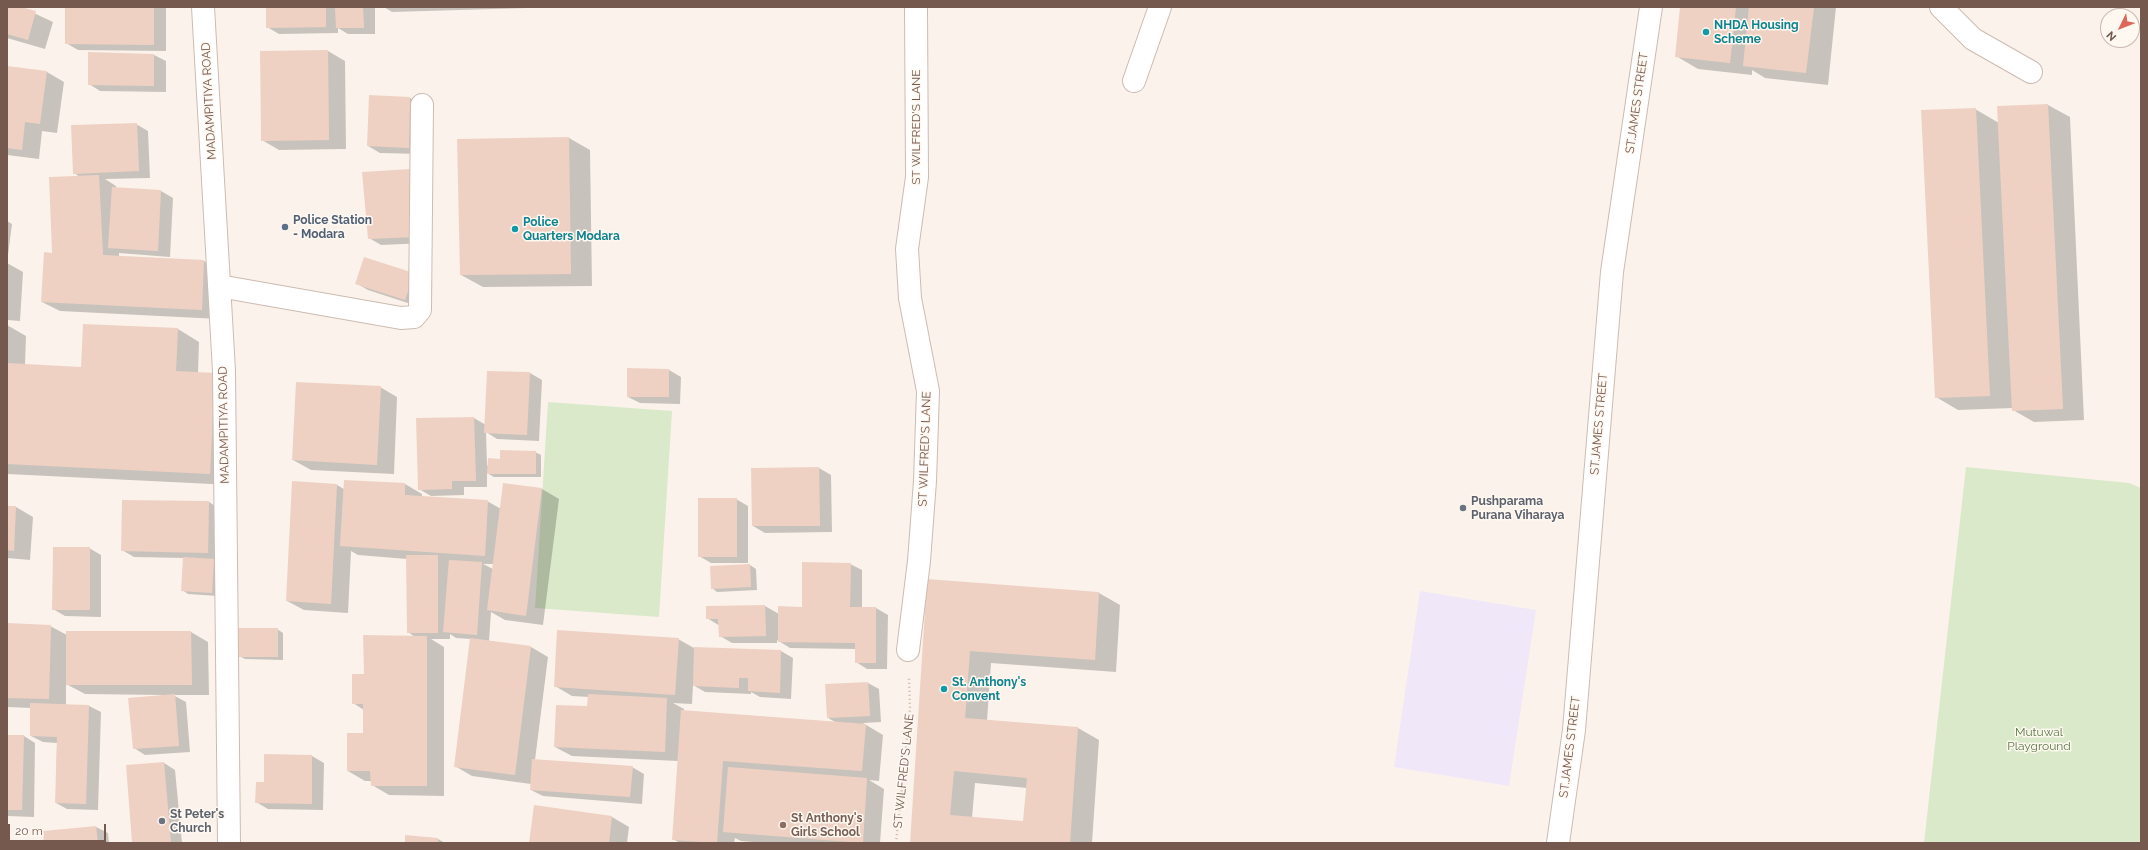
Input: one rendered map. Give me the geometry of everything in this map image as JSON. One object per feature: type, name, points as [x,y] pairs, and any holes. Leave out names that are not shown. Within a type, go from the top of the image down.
[{"type":"street","name":"MADAMPITIYA ROAD","points":[[203,7],[224,371],[229,843]]},
{"type":"street","name":"ST WILFRED'S LANE","points":[[908,650],[923,505],[928,391],[910,298],[907,249],[917,177],[916,7]]},
{"type":"street","points":[[1134,81],[1160,7]]},
{"type":"street","name":"ST.JAMES STREET","points":[[1558,843],[1574,730],[1612,272],[1651,7]]},
{"type":"street","points":[[1942,7],[1973,39],[2031,72]]},
{"type":"street","points":[[219,286],[401,318],[414,317],[420,310],[422,105]]},
{"type":"path","name":"ST WILFRED'S LANE","points":[[896,843],[910,709],[908,650]]},
{"type":"shaded area","points":[[1420,591],[1536,610],[1509,786],[1394,767]]},
{"type":"green space","points":[[548,402],[672,411],[659,617],[535,608]]},
{"type":"green space","name":"Mutuwal Playground","points":[[1966,467],[2129,483],[2141,488],[2141,843],[1924,843]]},
{"type":"building","points":[[7,7],[21,7],[36,11],[28,40],[7,34]]},
{"type":"building","points":[[65,7],[154,7],[154,45],[65,44]]},
{"type":"building","points":[[266,7],[326,7],[326,27],[266,28]]},
{"type":"building","points":[[335,7],[363,7],[364,28],[336,28]]},
{"type":"building","name":"NHDA Housing Scheme","points":[[1680,7],[1736,7],[1730,63],[1675,57]]},
{"type":"building","points":[[1749,7],[1814,7],[1806,73],[1743,66]]},
{"type":"building","points":[[328,50],[329,140],[261,141],[260,51]]},
{"type":"building","points":[[88,52],[154,54],[154,86],[88,85]]},
{"type":"building","points":[[7,66],[47,71],[40,124],[25,122],[22,150],[7,148]]},
{"type":"building","points":[[369,95],[410,97],[409,148],[367,146]]},
{"type":"building","points":[[2048,104],[2063,409],[2012,411],[1997,106]]},
{"type":"building","points":[[1976,108],[1990,396],[1935,398],[1921,110]]},
{"type":"building","points":[[137,123],[139,171],[73,174],[71,125]]},
{"type":"building","name":"Police Quarters Modara","points":[[569,137],[571,274],[460,275],[457,139]]},
{"type":"building","points":[[410,169],[415,237],[368,239],[362,172]]},
{"type":"building","points":[[99,175],[103,255],[204,260],[202,310],[41,302],[44,252],[52,253],[49,177]]},
{"type":"building","points":[[112,187],[161,190],[158,251],[108,248]]},
{"type":"building","points":[[364,257],[414,273],[405,300],[355,284]]},
{"type":"building","points":[[83,324],[178,328],[176,371],[215,373],[210,474],[7,464],[7,363],[81,367]]},
{"type":"building","points":[[627,368],[669,369],[669,397],[627,397]]},
{"type":"building","points":[[487,371],[530,372],[527,435],[484,433]]},
{"type":"building","points":[[296,382],[381,386],[377,465],[292,460]]},
{"type":"building","points":[[474,417],[476,481],[452,481],[452,489],[418,490],[416,418]]},
{"type":"building","points":[[500,450],[536,451],[536,474],[487,474],[488,458],[500,459]]},
{"type":"building","points":[[819,467],[820,526],[752,526],[751,468]]},
{"type":"building","points":[[344,480],[405,483],[405,495],[488,500],[485,556],[340,546]]},
{"type":"building","points":[[292,481],[337,484],[331,604],[286,601]]},
{"type":"building","points":[[503,483],[542,488],[526,616],[487,610]]},
{"type":"building","points":[[698,498],[737,498],[737,557],[698,557]]},
{"type":"building","points":[[122,500],[209,501],[208,553],[121,551]]},
{"type":"building","points":[[7,506],[16,506],[14,551],[7,550]]},
{"type":"building","points":[[53,547],[90,547],[90,610],[52,610]]},
{"type":"building","points":[[406,555],[438,555],[438,633],[407,633]]},
{"type":"building","points":[[183,557],[214,559],[212,593],[181,591]]},
{"type":"building","points":[[449,560],[482,562],[477,635],[443,632]]},
{"type":"building","points":[[802,562],[851,563],[850,607],[876,607],[876,663],[855,663],[855,643],[778,642],[778,606],[802,607]]},
{"type":"building","points":[[750,564],[751,587],[711,589],[710,566]]},
{"type":"building","name":"St. Anthony's Convent","points":[[927,579],[1099,592],[1095,660],[970,651],[965,718],[1078,727],[1070,843],[910,843]],"holes":[[[954,771],[1027,778],[1023,821],[950,815]]]},
{"type":"building","points":[[765,605],[766,636],[719,637],[718,619],[706,619],[706,606]]},
{"type":"building","points":[[7,623],[51,625],[49,699],[7,698]]},
{"type":"building","points":[[238,628],[278,628],[278,657],[238,657]]},
{"type":"building","points":[[557,630],[679,638],[675,695],[554,687]]},
{"type":"building","points":[[66,631],[191,631],[192,685],[66,685]]},
{"type":"building","points":[[363,635],[427,636],[427,786],[371,786],[370,771],[347,771],[347,733],[363,733],[363,704],[352,704],[352,674],[364,674]]},
{"type":"building","points":[[470,638],[531,646],[515,775],[454,767]]},
{"type":"building","points":[[694,647],[781,650],[780,693],[748,691],[748,678],[739,678],[739,688],[693,686]]},
{"type":"building","points":[[868,682],[870,716],[827,718],[825,684]]},
{"type":"building","points":[[175,694],[179,746],[133,749],[128,698]]},
{"type":"building","points":[[588,694],[667,698],[665,752],[554,747],[556,705],[587,706]]},
{"type":"building","points":[[30,703],[89,705],[86,804],[55,803],[57,737],[30,736]]},
{"type":"building","points":[[681,710],[866,724],[862,771],[723,761],[717,843],[672,840]]},
{"type":"building","points":[[7,735],[24,735],[22,810],[7,810]]},
{"type":"building","points":[[264,754],[312,755],[312,804],[255,803],[256,782],[264,782]]},
{"type":"building","points":[[532,759],[633,766],[630,797],[530,790]]},
{"type":"building","points":[[164,762],[171,843],[132,843],[126,765]]},
{"type":"building","points":[[728,767],[867,778],[863,843],[723,832]]},
{"type":"building","points":[[534,805],[612,816],[609,843],[529,843]]},
{"type":"building","points":[[96,826],[98,843],[44,843],[43,831]]},
{"type":"building","points":[[405,835],[438,838],[438,843],[405,843]]},
{"type":"place","name":"NHDA Housing Scheme","points":[[1706,32]]},
{"type":"place","name":"Police Station - Modara","points":[[285,227]]},
{"type":"place","name":"Police Quarters Modara","points":[[515,229]]},
{"type":"place","name":"Pushparama Purana Viharaya","points":[[1463,508]]},
{"type":"place","name":"St. Anthony's Convent","points":[[944,689]]},
{"type":"place","name":"St Peter's Church","points":[[162,821]]},
{"type":"place","name":"St Anthony's Girls School","points":[[783,825]]}]
